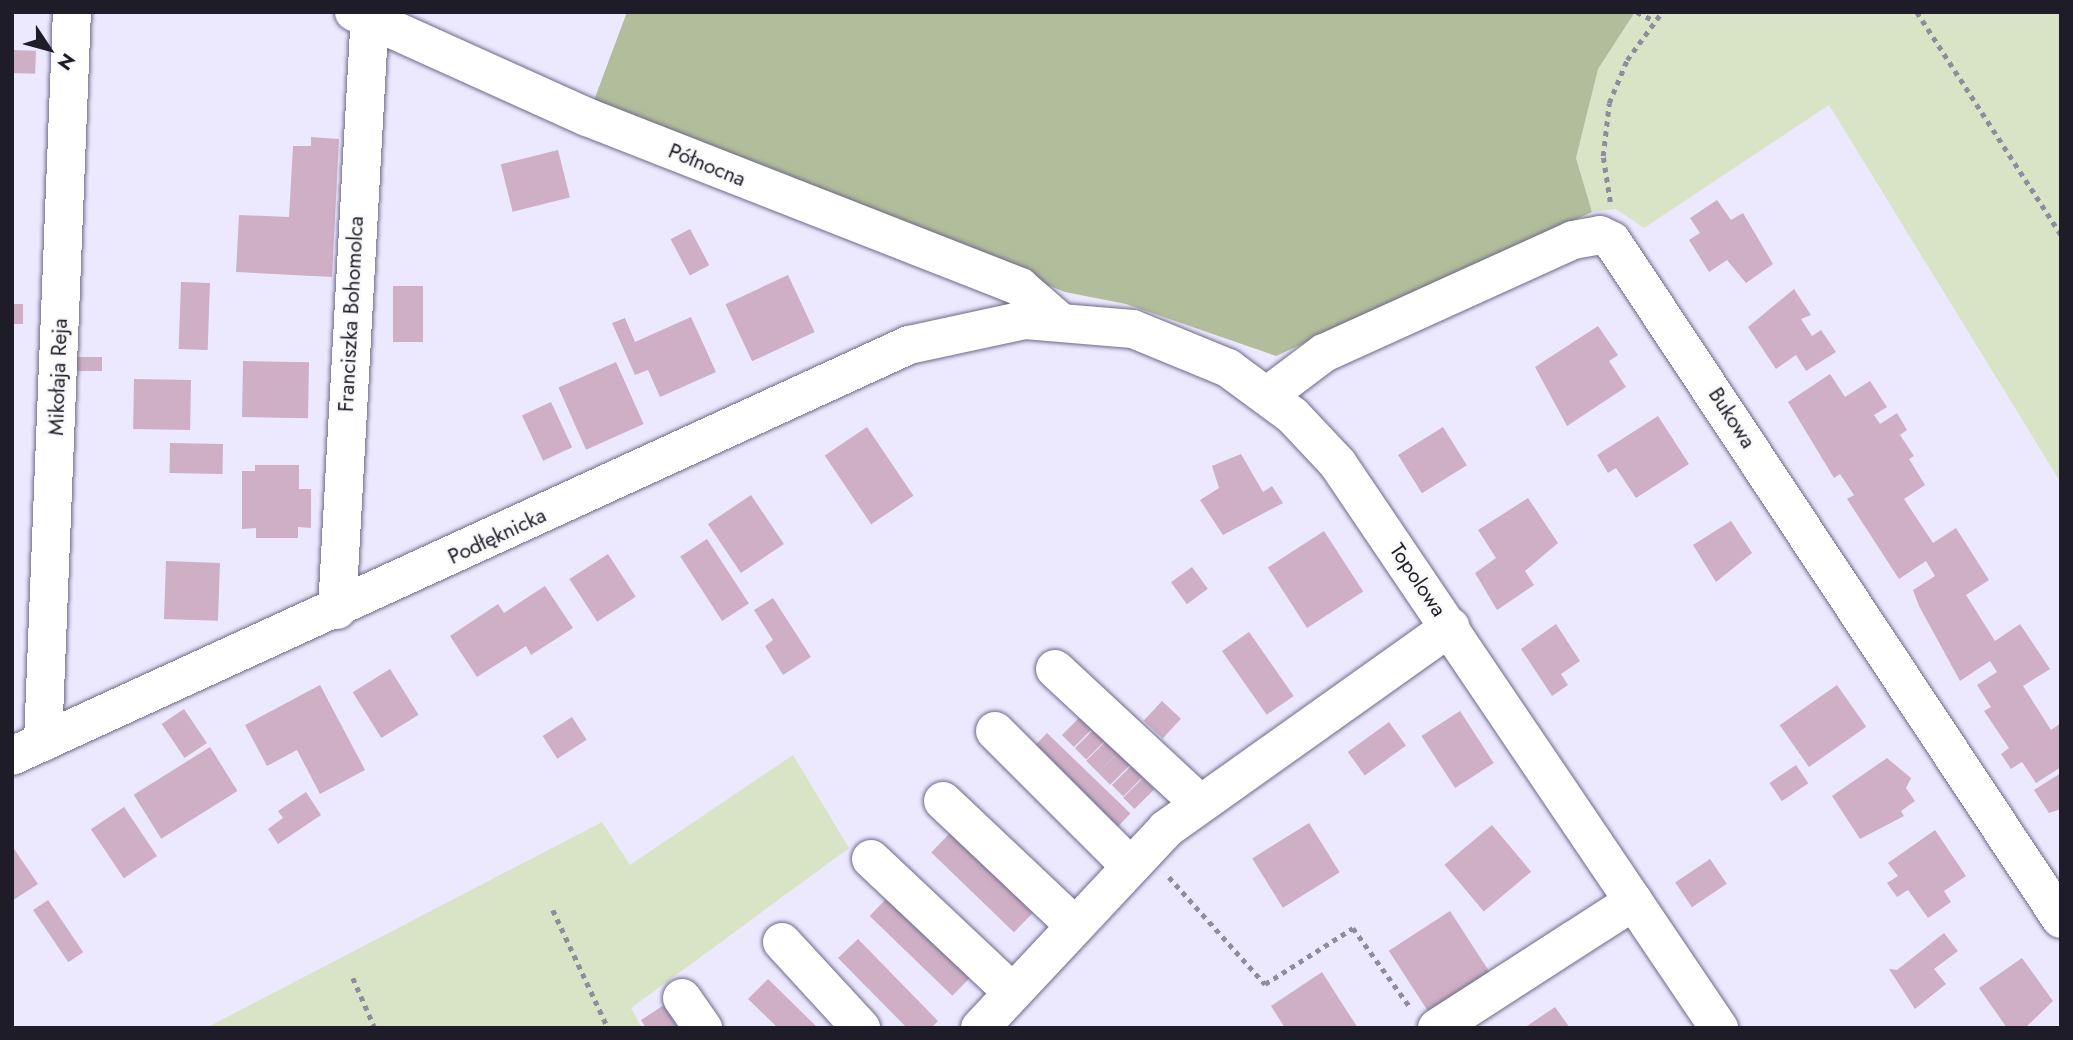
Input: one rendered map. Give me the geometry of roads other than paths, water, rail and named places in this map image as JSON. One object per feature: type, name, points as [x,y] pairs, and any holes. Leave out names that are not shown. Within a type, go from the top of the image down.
[{"type":"street","name":"Mikołaja Reja","points":[[28,749],[72,12]]},
{"type":"street","name":"Północna","points":[[364,14],[587,117],[1020,287],[1057,319]]},
{"type":"street","name":"Franciszka Bohomolca","points":[[337,610],[364,14]]},
{"type":"street","name":"Bukowa","points":[[1268,396],[1324,353],[1573,240],[1600,235],[1612,241],[2061,919]]},
{"type":"street","name":"Topolowa","points":[[985,325],[1057,319],[1176,342],[1268,396],[1338,464],[1719,1028]]},
{"type":"street","name":"Podłęknicka","points":[[28,749],[337,610],[909,345],[985,325]]},
{"type":"street","points":[[980,1028],[1136,859],[1198,802],[1450,627]]},
{"type":"street","points":[[1055,669],[1198,802]]},
{"type":"street","points":[[995,731],[1136,859]]},
{"type":"street","points":[[943,801],[1075,926]]},
{"type":"street","points":[[871,859],[1013,993]]},
{"type":"street","points":[[1427,1022],[1634,901]]},
{"type":"street","points":[[782,942],[861,1028]]}]
